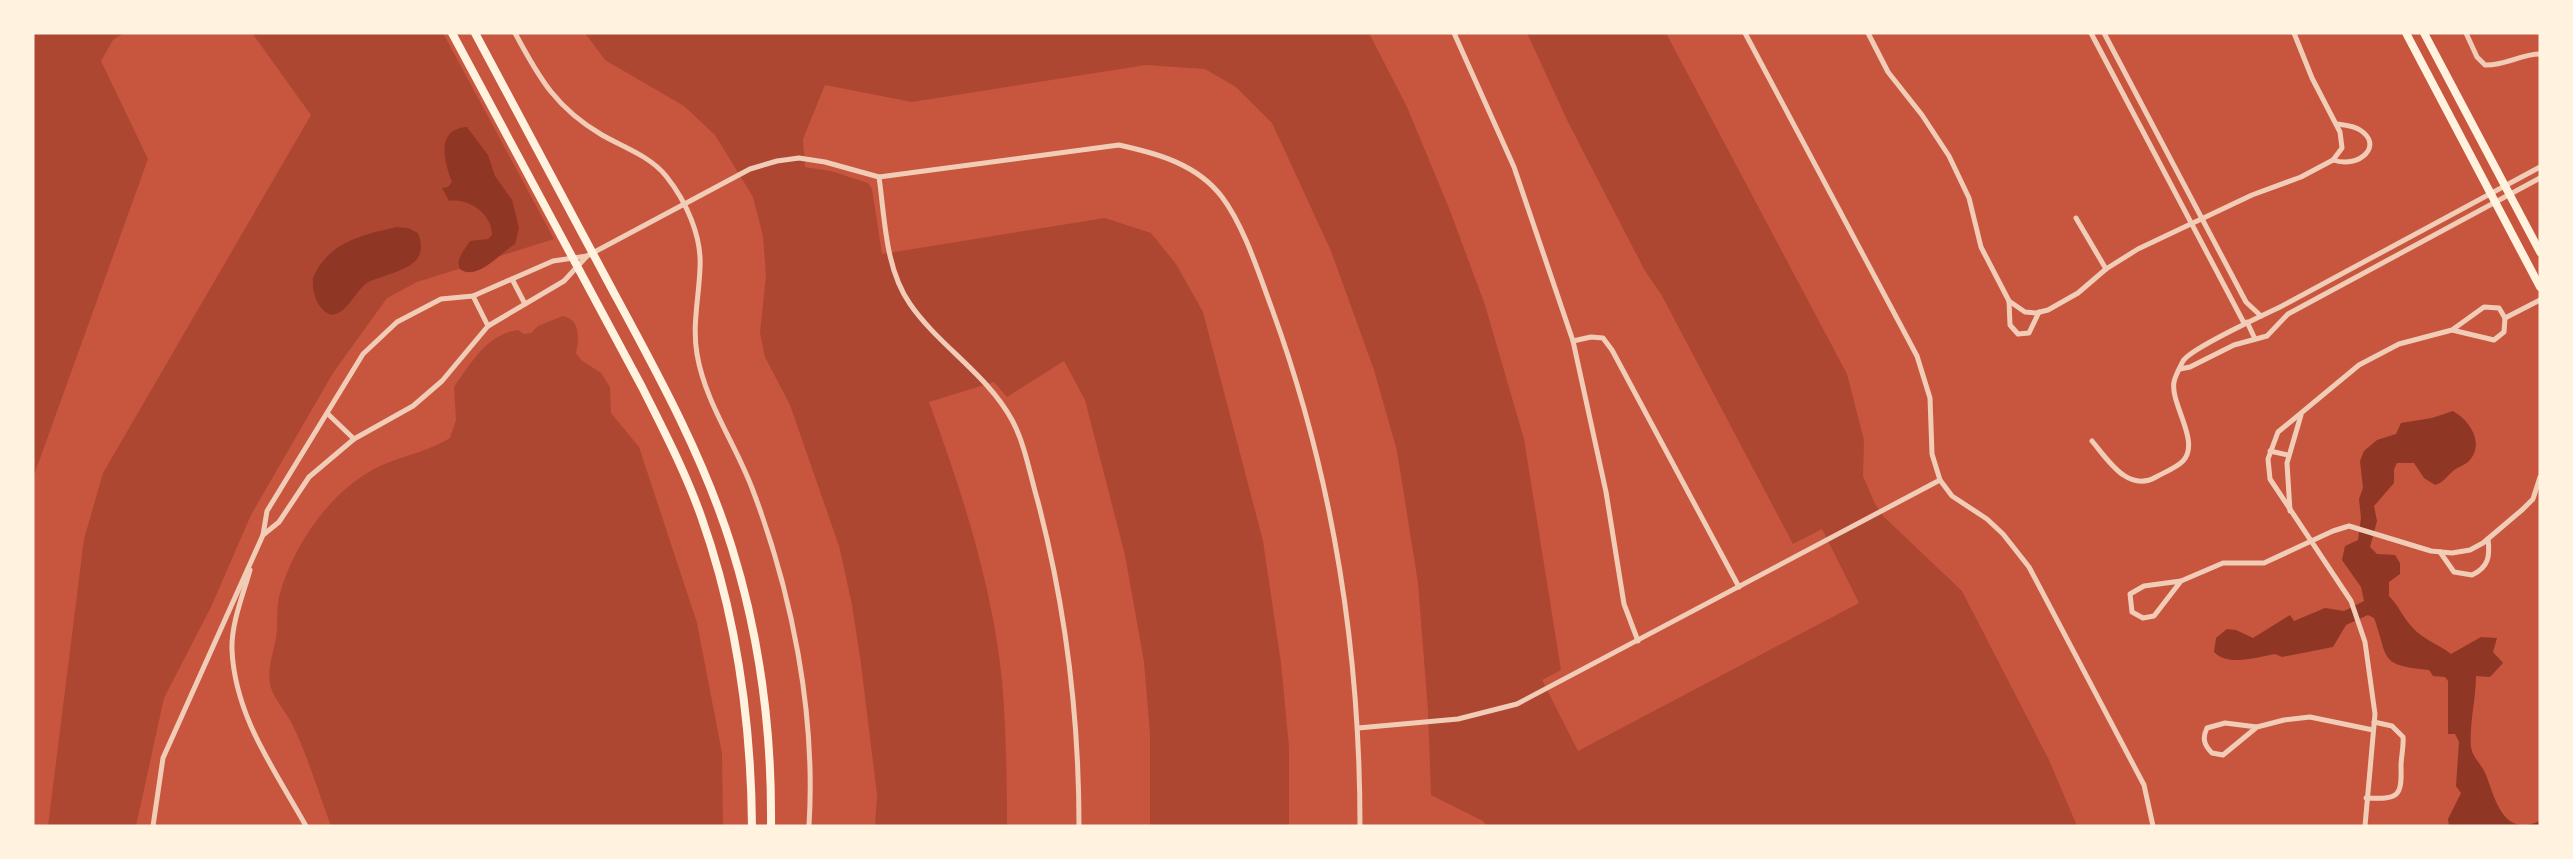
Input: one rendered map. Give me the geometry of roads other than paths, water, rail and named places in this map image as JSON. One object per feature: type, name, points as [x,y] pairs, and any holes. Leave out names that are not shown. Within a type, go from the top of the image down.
[{"type":"main road","points":[[452,33],[671,446],[711,546],[741,668],[748,724],[752,826]]},
{"type":"main road","points":[[475,33],[590,255],[694,448],[732,548],[756,641],[766,705],[770,756],[771,826]]},
{"type":"main road","points":[[2406,33],[2540,287]]},
{"type":"main road","points":[[2424,33],[2540,252]]},
{"type":"street","points":[[515,33],[541,81],[559,102],[601,134],[652,162],[666,176],[694,227],[700,247],[694,326],[697,354],[704,384],[742,464],[761,513],[781,578],[795,642],[805,724],[809,826]]},
{"type":"street","points":[[1454,33],[1514,167],[1573,341],[1606,492],[1624,604],[1638,641]]},
{"type":"street","points":[[1745,33],[1917,356],[1930,398],[1932,454],[1940,480],[1952,496],[1987,519],[2003,534],[2029,567],[2144,785],[2153,826]]},
{"type":"street","points":[[1868,33],[1888,72],[1922,115],[1949,156],[1969,198],[1981,248],[2009,301],[2016,308],[2025,312],[2040,312],[2078,293],[2106,269],[2138,249],[2252,195],[2324,167],[2333,160],[2342,148],[2342,139],[2337,124],[2312,78],[2294,33]]},
{"type":"street","points":[[2104,33],[2246,302],[2261,316]]},
{"type":"street","points":[[2466,33],[2476,57],[2485,65],[2496,66],[2529,54],[2540,54]]},
{"type":"street","points":[[2094,34],[2137,120],[2255,339]]},
{"type":"street","points":[[2105,59],[2115,54]]},
{"type":"street","points":[[2120,86],[2130,81]]},
{"type":"street","points":[[2137,120],[2147,115]]},
{"type":"street","points":[[2333,160],[2355,162],[2367,154],[2368,147],[2365,134],[2361,130],[2337,124]]},
{"type":"street","points":[[263,535],[279,522],[309,477],[354,439],[413,406],[442,381],[488,326],[564,281],[590,255],[750,169],[777,161],[800,158],[825,162],[879,177],[1119,145],[1154,152],[1188,167],[1222,196],[1254,263],[1303,400],[1324,484],[1347,616],[1358,728],[1360,826]]},
{"type":"street","points":[[2155,154],[2165,149]]},
{"type":"street","points":[[2092,441],[2118,471],[2133,481],[2151,480],[2180,463],[2187,456],[2188,442],[2174,390],[2174,381],[2184,359],[2246,323],[2540,167]]},
{"type":"street","points":[[879,177],[891,264],[898,283],[910,305],[998,398],[1013,421],[1025,454],[1058,588],[1067,644],[1076,712],[1079,826]]},
{"type":"street","points":[[2180,369],[2190,367],[2234,345],[2267,336],[2288,314],[2540,178]]},
{"type":"street","points":[[2076,218],[2106,269]]},
{"type":"street","points":[[153,826],[163,758],[263,535],[267,511],[363,354],[397,322],[441,298],[473,296],[493,285],[553,261],[590,255]]},
{"type":"street","points":[[512,279],[525,304]]},
{"type":"street","points":[[473,296],[488,326]]},
{"type":"street","points":[[2505,318],[2540,300]]},
{"type":"street","points":[[2009,301],[2010,325],[2018,334],[2029,333],[2040,312]]},
{"type":"street","points":[[2365,826],[2374,722],[2372,680],[2360,623],[2332,570],[2290,512],[2270,479],[2270,451],[2278,432],[2359,365],[2398,344],[2452,330],[2484,307],[2499,308],[2505,318],[2504,332],[2494,340],[2452,330]]},
{"type":"street","points":[[1573,341],[1591,337],[1603,339],[1612,350],[1739,587]]},
{"type":"street","points":[[2290,512],[2286,484],[2288,455],[2301,413]]},
{"type":"street","points":[[328,414],[354,439]]},
{"type":"street","points":[[2270,451],[2288,455]]},
{"type":"street","points":[[2532,499],[2540,477]]},
{"type":"street","points":[[1358,728],[1458,719],[1517,704],[1940,480]]},
{"type":"street","points":[[2181,581],[2154,616],[2143,618],[2132,612],[2129,599],[2133,590],[2144,586],[2181,581],[2223,564],[2264,563],[2312,543],[2333,531],[2349,526],[2440,552],[2470,550],[2488,539],[2532,499],[2540,496]]},
{"type":"street","points":[[2440,552],[2454,572],[2472,574],[2486,566],[2489,559],[2488,539]]},
{"type":"street","points":[[255,551],[237,617],[232,649],[239,696],[254,736],[306,826]]},
{"type":"street","points":[[2257,727],[2223,755],[2212,753],[2206,745],[2205,733],[2212,725],[2225,723],[2257,727],[2284,720],[2310,717],[2373,730]]},
{"type":"street","points":[[2366,798],[2390,798],[2400,790],[2403,777],[2401,767],[2403,737],[2397,728],[2374,722]]}]
